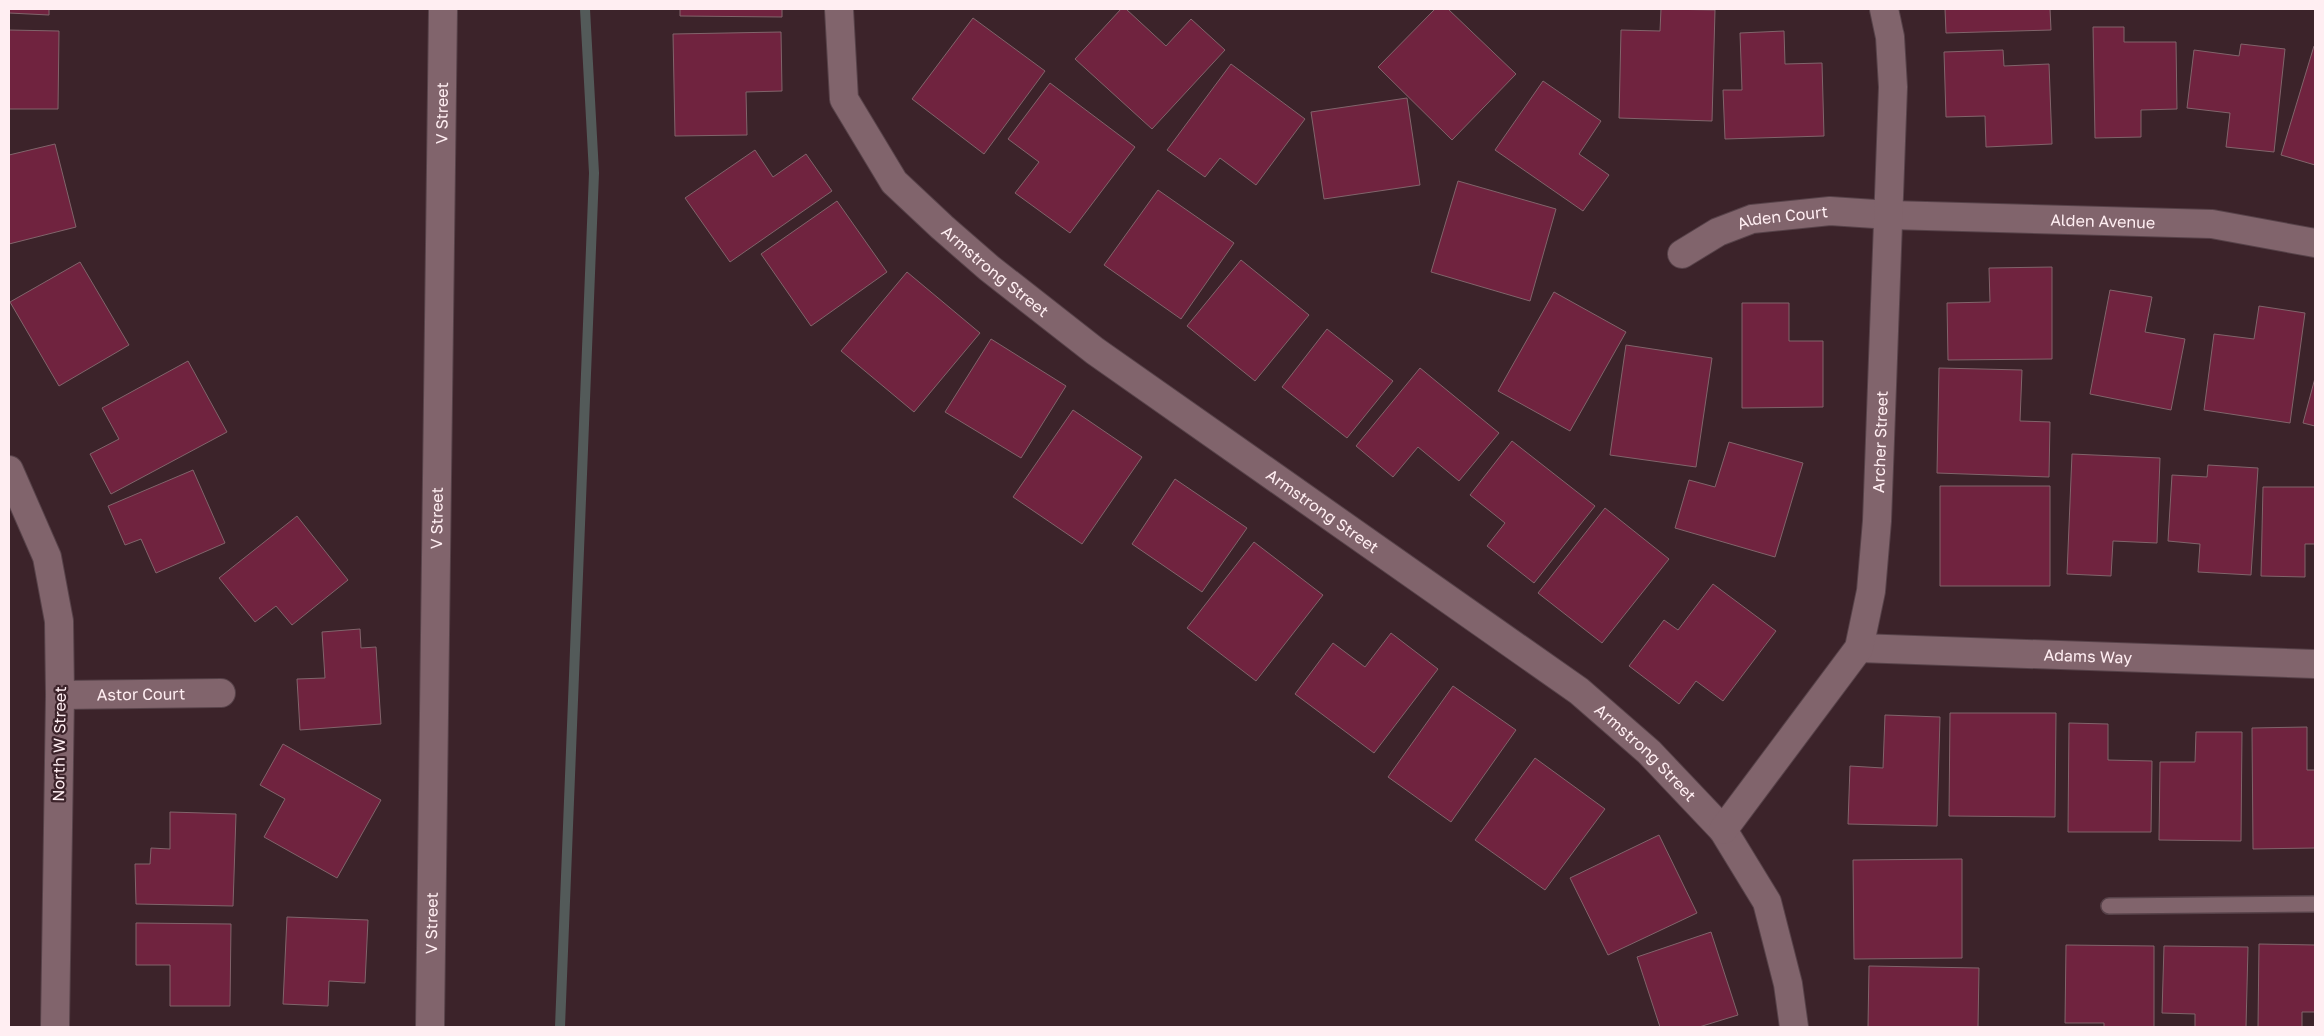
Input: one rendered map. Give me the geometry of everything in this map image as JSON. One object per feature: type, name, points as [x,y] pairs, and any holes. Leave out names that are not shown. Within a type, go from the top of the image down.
[{"type":"street","name":"V Street","points":[[430,1027],[443,9]]},
{"type":"street","name":"Armstrong Street","points":[[839,9],[844,99],[894,182],[928,214],[989,268],[1095,351],[1580,691],[1648,752],[1723,830],[1767,902],[1788,984],[1794,1027]]},
{"type":"street","name":"Archer Street","points":[[1723,830],[1859,648],[1871,591],[1877,521],[1890,215],[1893,87],[1890,37],[1884,9]]},
{"type":"street","name":"Alden Court","points":[[1682,254],[1718,232],[1752,219],[1830,211],[1890,215]]},
{"type":"street","name":"Alden Avenue","points":[[1890,215],[2212,224],[2315,243]]},
{"type":"street","name":"North W Street","points":[[9,470],[47,557],[59,621],[60,695],[55,1027]]},
{"type":"street","name":"Adams Way","points":[[1859,648],[2315,664]]},
{"type":"street","name":"Astor Court","points":[[60,695],[221,693]]},
{"type":"lane","points":[[2109,906],[2315,904]]},
{"type":"building","points":[[9,9],[49,9],[49,15],[9,13]]},
{"type":"building","points":[[680,9],[782,9],[782,17],[680,16]]},
{"type":"building","points":[[1121,9],[1126,9],[1166,46],[1191,19],[1225,50],[1152,129],[1075,59]]},
{"type":"building","points":[[1435,9],[1448,9],[1516,74],[1452,140],[1378,67]]},
{"type":"building","points":[[1661,9],[1715,10],[1712,121],[1619,118],[1621,30],[1660,31]]},
{"type":"building","points":[[1945,9],[2050,9],[2051,30],[1946,33]]},
{"type":"building","points":[[973,18],[1045,71],[984,154],[912,99]]},
{"type":"building","points":[[2093,27],[2124,27],[2124,42],[2176,42],[2177,109],[2141,110],[2141,137],[2095,138]]},
{"type":"building","points":[[9,30],[59,31],[58,109],[9,109]]},
{"type":"building","points":[[1784,31],[1785,64],[1822,63],[1824,136],[1725,139],[1723,90],[1742,90],[1740,33]]},
{"type":"building","points":[[781,32],[782,91],[746,92],[747,135],[675,136],[673,34]]},
{"type":"building","points":[[2241,44],[2285,49],[2274,152],[2226,147],[2230,113],[2187,108],[2194,50],[2239,56]]},
{"type":"building","points":[[2315,47],[2315,165],[2281,155]]},
{"type":"building","points":[[2003,50],[2004,66],[2049,64],[2052,144],[1986,147],[1985,116],[1946,117],[1944,52]]},
{"type":"building","points":[[1231,64],[1305,119],[1256,185],[1220,158],[1205,177],[1167,150]]},
{"type":"building","points":[[1543,81],[1601,121],[1579,154],[1609,175],[1583,211],[1495,150]]},
{"type":"building","points":[[1050,83],[1135,147],[1070,233],[1015,193],[1039,162],[1008,139]]},
{"type":"building","points":[[1407,98],[1420,185],[1324,199],[1311,112]]},
{"type":"building","points":[[55,144],[76,227],[9,244],[9,155]]},
{"type":"building","points":[[755,150],[773,177],[806,154],[832,191],[730,262],[685,198]]},
{"type":"building","points":[[1458,181],[1556,209],[1530,301],[1431,272]]},
{"type":"building","points":[[1158,190],[1234,243],[1181,319],[1104,265]]},
{"type":"building","points":[[837,201],[887,272],[811,326],[761,254]]},
{"type":"building","points":[[1241,260],[1309,315],[1255,381],[1187,326]]},
{"type":"building","points":[[80,262],[129,345],[59,386],[10,302]]},
{"type":"building","points":[[2052,267],[2052,359],[1948,360],[1947,303],[1990,302],[1989,268]]},
{"type":"building","points":[[907,272],[980,333],[914,412],[841,351]]},
{"type":"building","points":[[2110,290],[2152,297],[2145,332],[2185,339],[2171,410],[2090,394]]},
{"type":"building","points":[[1554,292],[1626,332],[1570,431],[1498,391]]},
{"type":"building","points":[[1742,303],[1789,303],[1789,341],[1823,341],[1823,407],[1742,408]]},
{"type":"building","points":[[2259,306],[2305,313],[2290,423],[2204,410],[2214,334],[2254,339]]},
{"type":"building","points":[[1327,329],[1393,381],[1347,438],[1282,387]]},
{"type":"building","points":[[991,339],[1066,386],[1021,458],[945,412]]},
{"type":"building","points":[[1626,345],[1712,358],[1696,467],[1610,455]]},
{"type":"building","points":[[188,361],[227,432],[111,494],[90,454],[119,439],[102,408]]},
{"type":"building","points":[[1420,368],[1499,433],[1459,481],[1418,447],[1393,477],[1356,446]]},
{"type":"building","points":[[1939,368],[2022,370],[2020,421],[2050,422],[2049,477],[1937,473]]},
{"type":"building","points":[[2315,378],[2315,426],[2303,423]]},
{"type":"building","points":[[1073,410],[1142,457],[1082,544],[1013,497]]},
{"type":"building","points":[[1512,441],[1595,506],[1534,583],[1487,546],[1505,523],[1470,495]]},
{"type":"building","points":[[1729,442],[1803,463],[1775,557],[1675,528],[1689,480],[1715,487]]},
{"type":"building","points":[[2072,454],[2160,458],[2157,543],[2113,541],[2111,576],[2067,574]]},
{"type":"building","points":[[2208,465],[2258,468],[2251,575],[2198,572],[2200,544],[2168,541],[2172,475],[2207,477]]},
{"type":"building","points":[[193,470],[225,543],[156,573],[141,539],[125,545],[108,506]]},
{"type":"building","points":[[1175,479],[1247,528],[1202,592],[1132,544]]},
{"type":"building","points":[[1940,486],[2050,486],[2050,586],[1940,586]]},
{"type":"building","points":[[2263,487],[2315,487],[2315,544],[2305,544],[2305,577],[2261,576]]},
{"type":"building","points":[[1605,508],[1669,559],[1602,643],[1538,593]]},
{"type":"building","points":[[297,516],[348,580],[292,625],[276,606],[255,622],[219,578]]},
{"type":"building","points":[[1254,542],[1323,595],[1256,681],[1187,628]]},
{"type":"building","points":[[1713,584],[1776,631],[1723,701],[1696,681],[1679,704],[1629,666],[1664,620],[1678,630]]},
{"type":"building","points":[[360,629],[361,648],[376,647],[381,724],[300,730],[297,679],[325,678],[322,632]]},
{"type":"building","points":[[1391,633],[1438,669],[1374,753],[1295,694],[1333,643],[1365,667]]},
{"type":"building","points":[[1453,686],[1516,730],[1451,822],[1388,777]]},
{"type":"building","points":[[1950,713],[2056,713],[2055,817],[1949,816]]},
{"type":"building","points":[[1885,715],[1940,717],[1937,826],[1848,824],[1850,766],[1883,768]]},
{"type":"building","points":[[2069,723],[2108,724],[2108,760],[2152,761],[2151,832],[2068,832]]},
{"type":"building","points":[[2307,727],[2307,770],[2315,770],[2315,848],[2253,849],[2252,728]]},
{"type":"building","points":[[2196,732],[2242,732],[2241,841],[2159,840],[2160,762],[2195,762]]},
{"type":"building","points":[[283,744],[381,800],[337,878],[264,837],[285,799],[260,785]]},
{"type":"building","points":[[1535,758],[1605,809],[1545,890],[1475,840]]},
{"type":"building","points":[[170,812],[236,814],[233,906],[136,904],[135,864],[150,864],[151,848],[170,849]]},
{"type":"building","points":[[1659,835],[1697,913],[1608,955],[1570,878]]},
{"type":"building","points":[[1962,859],[1962,958],[1854,959],[1853,860]]},
{"type":"building","points":[[287,917],[368,920],[365,983],[329,981],[328,1006],[283,1004]]},
{"type":"building","points":[[136,923],[231,924],[230,1006],[170,1006],[170,965],[136,965]]},
{"type":"building","points":[[1711,932],[1738,1015],[1699,1027],[1660,1027],[1637,957]]},
{"type":"building","points":[[2259,944],[2315,945],[2315,1012],[2302,1012],[2302,1027],[2258,1027]]},
{"type":"building","points":[[2066,945],[2154,946],[2154,1027],[2104,1027],[2104,1023],[2065,1023]]},
{"type":"building","points":[[2164,946],[2248,947],[2246,1027],[2195,1027],[2195,1014],[2162,1013]]},
{"type":"building","points":[[1869,966],[1979,968],[1978,1027],[1868,1027]]},
{"type":"waterway","points":[[560,1027],[594,173],[585,9]]}]
